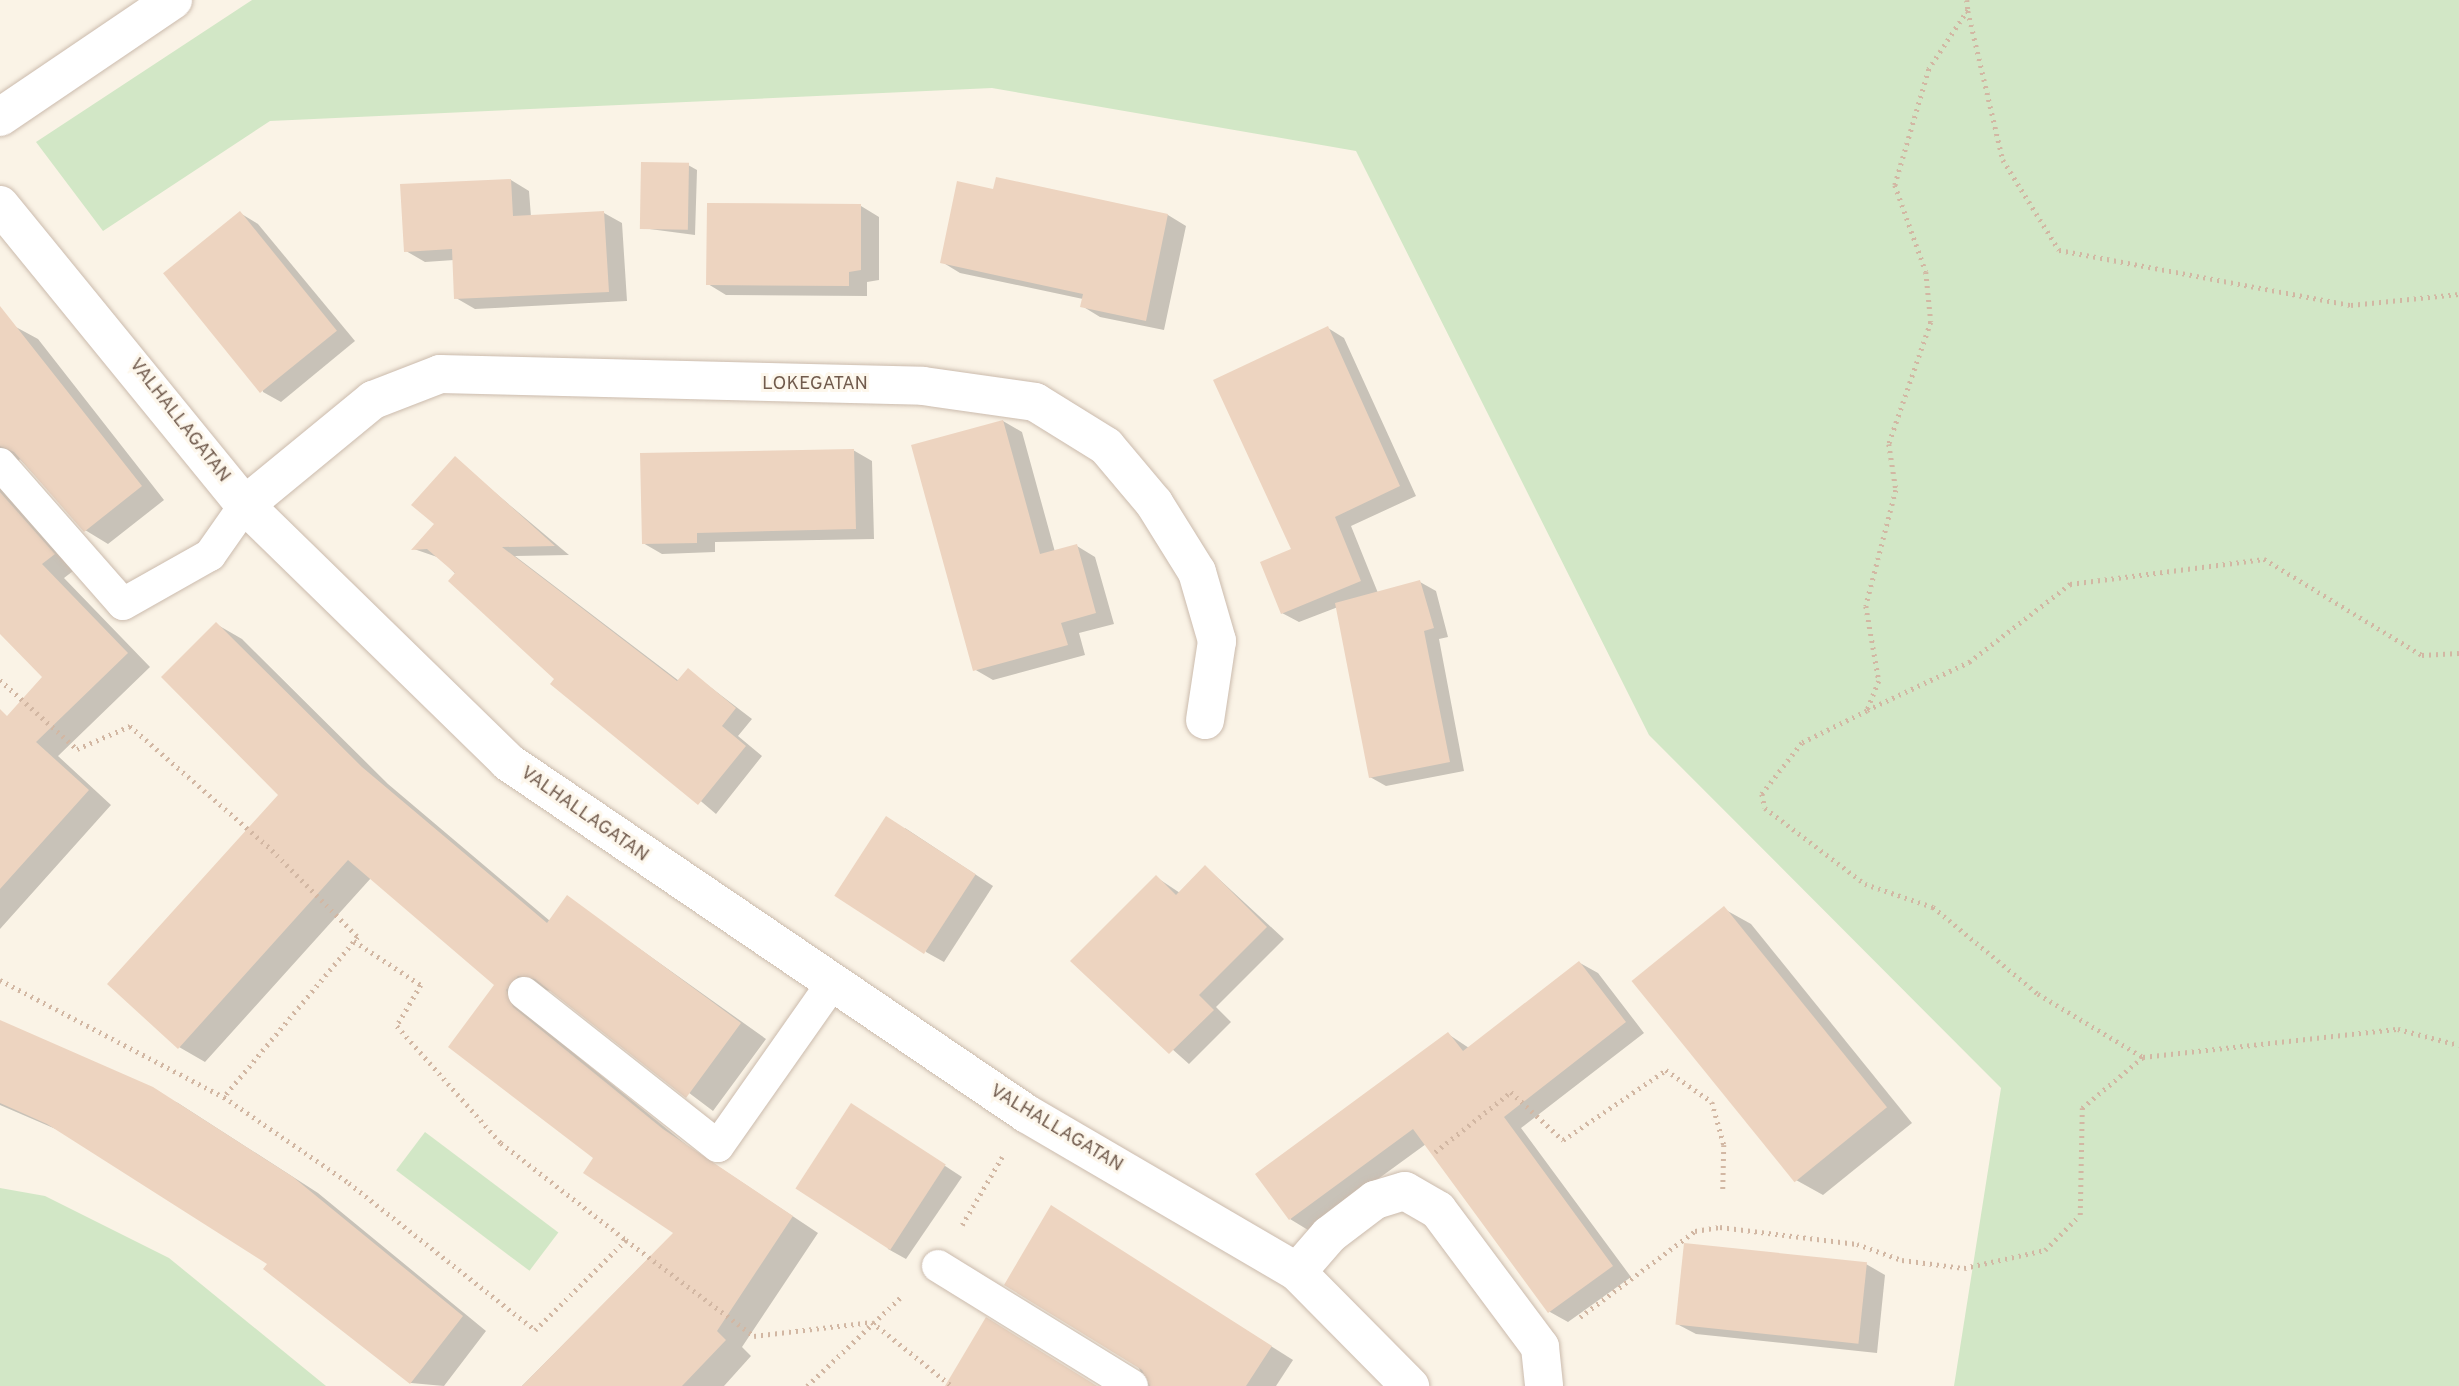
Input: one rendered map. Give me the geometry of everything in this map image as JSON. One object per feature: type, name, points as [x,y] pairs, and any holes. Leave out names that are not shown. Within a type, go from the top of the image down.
[{"type":"street","points":[[0,117],[173,0]]},
{"type":"street","name":"VALHALLAGATAN","points":[[0,205],[245,505],[508,762],[831,985],[1027,1114],[1297,1272],[1410,1386]]},
{"type":"street","name":"LOKEGATAN","points":[[245,505],[373,400],[440,374],[923,386],[1035,402],[1106,446],[1154,503],[1196,572],[1217,641],[1205,720]]},
{"type":"street","points":[[1297,1272],[1329,1235],[1376,1200],[1405,1191],[1438,1210],[1540,1347],[1544,1386]]},
{"type":"lane","points":[[0,464],[123,604],[210,555],[245,505]]},
{"type":"lane","points":[[524,993],[718,1146],[831,985]]},
{"type":"lane","points":[[938,1266],[1132,1386]]},
{"type":"path","points":[[1967,0],[2003,160],[2059,250],[2351,305],[2459,294]]},
{"type":"path","points":[[1867,711],[1879,681],[1866,606],[1896,490],[1889,444],[1931,322],[1926,272],[1895,185],[1929,69],[1968,10]]},
{"type":"path","points":[[2143,1057],[2038,994],[1933,907],[1865,884],[1765,808],[1762,794],[1772,774],[1802,743],[1969,662],[2070,583],[2264,559],[2422,655],[2459,653]]},
{"type":"path","points":[[0,680],[77,749],[130,726],[272,850],[358,937],[224,1097]]},
{"type":"path","points":[[354,942],[421,985],[397,1026],[500,1143],[754,1336],[872,1322],[952,1386]]},
{"type":"path","points":[[0,980],[224,1097],[349,1183],[535,1330],[626,1240]]},
{"type":"path","points":[[1540,1347],[1695,1231],[1720,1227],[1857,1244],[1902,1260],[1964,1268],[2045,1250],[2080,1216],[2082,1108],[2143,1057],[2398,1029],[2459,1045]]},
{"type":"path","points":[[1405,1191],[1442,1143],[1511,1092],[1563,1140],[1666,1070],[1712,1102],[1724,1145],[1723,1189]]},
{"type":"path","points":[[807,1386],[872,1322]]},
{"type":"green space","points":[[252,0],[2459,0],[2459,1386],[1954,1386],[2001,1088],[1649,735],[1356,151],[992,88],[270,121],[103,231],[36,142]]},
{"type":"green space","points":[[425,1132],[558,1233],[529,1271],[396,1170]]},
{"type":"green space","points":[[0,1188],[45,1196],[169,1258],[326,1386],[0,1386]]},
{"type":"building","points":[[641,162],[689,163],[688,230],[640,229]]},
{"type":"building","points":[[996,177],[1168,214],[1146,321],[1080,307],[1083,294],[940,263],[957,181],[993,189]]},
{"type":"building","points":[[511,179],[513,216],[604,211],[609,292],[454,299],[452,249],[404,252],[400,184]]},
{"type":"building","points":[[707,203],[861,204],[861,270],[849,272],[849,286],[706,285]]},
{"type":"building","points":[[240,211],[337,331],[260,393],[163,273]]},
{"type":"building","points":[[0,306],[142,486],[84,532],[14,452],[0,446]]},
{"type":"building","points":[[1328,326],[1400,486],[1335,517],[1361,581],[1281,614],[1260,562],[1291,549],[1213,380]]},
{"type":"building","points":[[1003,420],[1040,554],[1077,544],[1096,613],[1061,623],[1068,645],[973,671],[911,445]]},
{"type":"building","points":[[854,449],[856,529],[697,533],[697,543],[642,544],[640,453]]},
{"type":"building","points":[[455,456],[555,546],[502,547],[677,681],[688,668],[736,708],[722,726],[746,746],[698,805],[550,684],[554,679],[448,581],[455,573],[427,549],[411,550],[434,524],[411,505]]},
{"type":"building","points":[[0,492],[55,554],[42,564],[128,653],[36,742],[89,790],[0,889],[0,709],[7,716],[42,677],[0,634]]},
{"type":"building","points":[[1420,580],[1434,628],[1424,631],[1450,762],[1369,778],[1335,603]]},
{"type":"building","points":[[216,622],[362,767],[547,923],[567,895],[741,1023],[686,1098],[535,979],[518,976],[506,990],[513,1007],[663,1129],[793,1216],[717,1331],[726,1340],[682,1386],[522,1386],[673,1233],[583,1173],[593,1158],[448,1047],[494,985],[348,860],[178,1049],[107,984],[278,795],[161,677]]},
{"type":"building","points":[[886,816],[976,874],[924,954],[834,896]]},
{"type":"building","points":[[1205,865],[1267,927],[1199,995],[1214,1010],[1169,1054],[1070,961],[1156,875],[1176,895]]},
{"type":"building","points":[[1724,906],[1887,1107],[1795,1182],[1632,981]]},
{"type":"building","points":[[1579,961],[1626,1022],[1504,1117],[1613,1266],[1548,1313],[1413,1129],[1289,1220],[1255,1174],[1448,1032],[1463,1051]]},
{"type":"building","points":[[0,1020],[153,1087],[293,1177],[463,1316],[410,1384],[263,1269],[267,1264],[47,1124],[0,1103]]},
{"type":"building","points":[[851,1103],[946,1165],[890,1250],[795,1189]]},
{"type":"building","points":[[1051,1205],[1272,1346],[1246,1386],[1150,1386],[1142,1370],[1004,1285]]},
{"type":"building","points":[[1684,1243],[1867,1262],[1858,1344],[1675,1325]]},
{"type":"building","points":[[986,1317],[1097,1386],[945,1386]]}]
